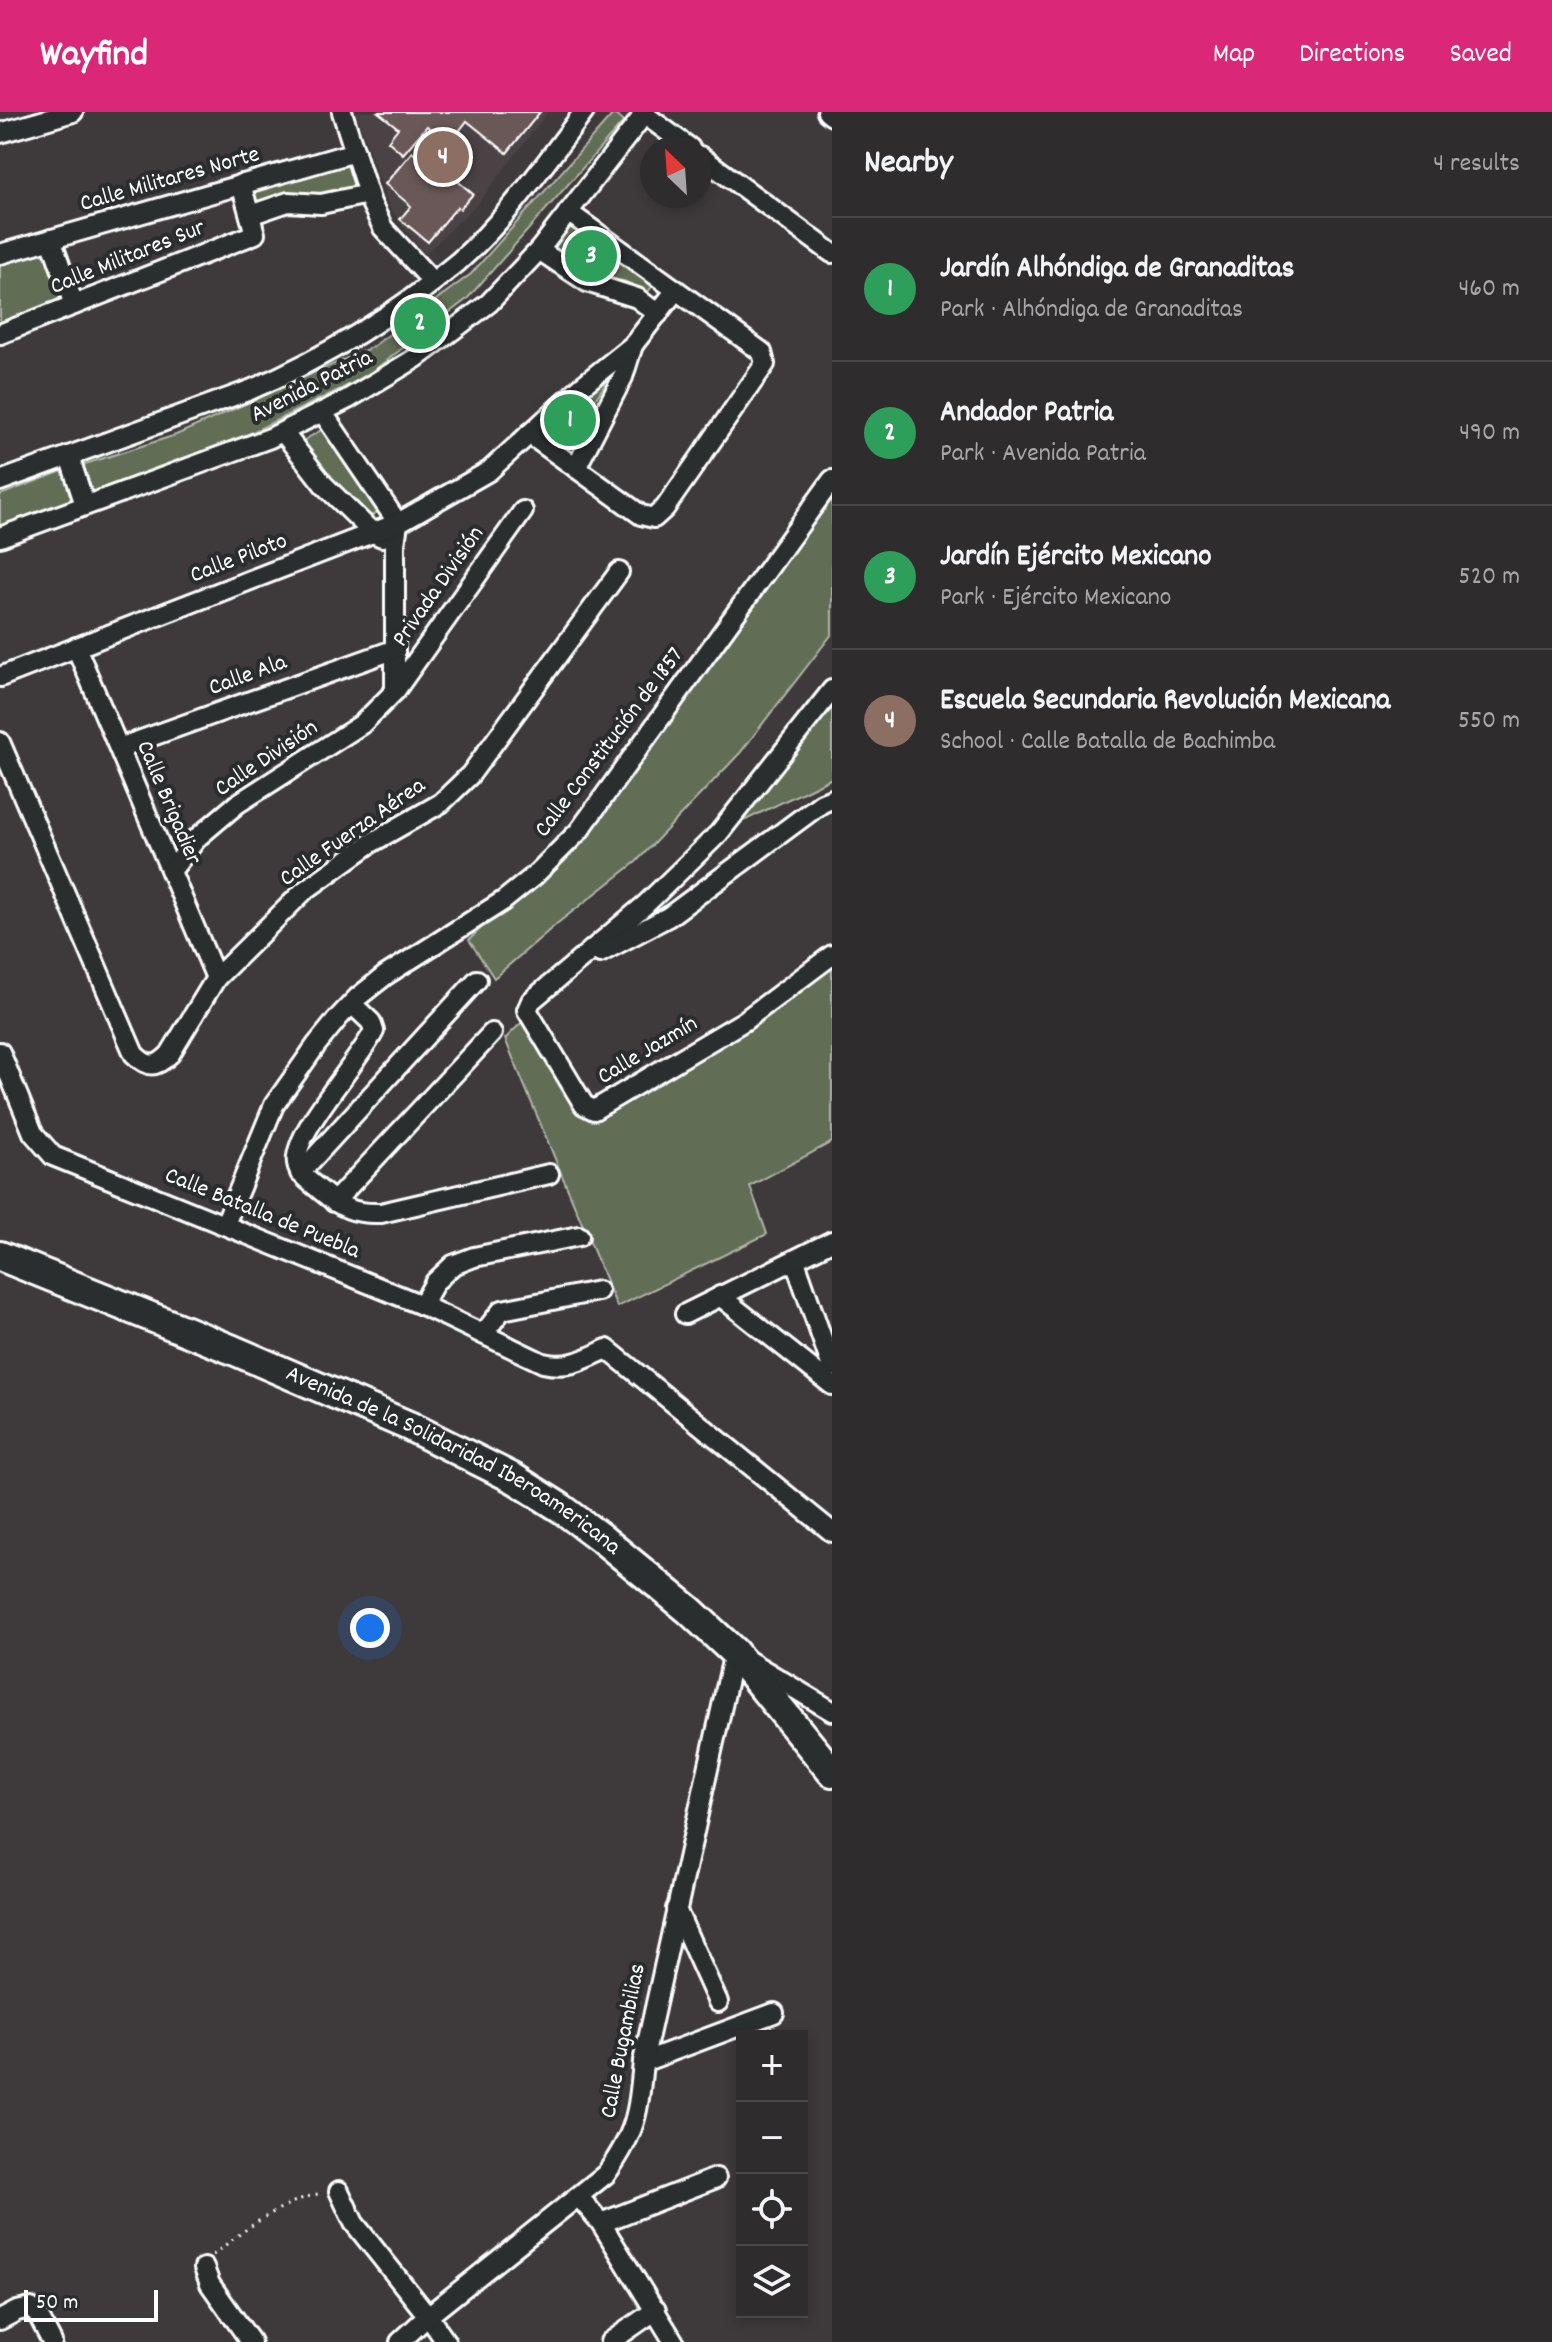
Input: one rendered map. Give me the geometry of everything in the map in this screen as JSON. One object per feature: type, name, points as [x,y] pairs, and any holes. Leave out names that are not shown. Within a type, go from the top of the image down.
[{"type":"highway","name":"Avenida de la Solidaridad Iberoamericana","points":[[0,1256],[247,1356],[409,1426],[515,1479],[601,1538],[689,1610],[734,1652],[832,1772]]},
{"type":"street","points":[[0,133],[73,112]]},
{"type":"street","points":[[342,112],[368,194],[383,228],[432,281]]},
{"type":"street","name":"Avenida Patria","points":[[0,481],[250,390],[328,352],[387,314],[459,261],[509,209],[584,112]]},
{"type":"street","points":[[827,112],[832,116]]},
{"type":"street","points":[[644,113],[674,136]]},
{"type":"street","name":"Avenida Patria","points":[[0,537],[283,432],[323,413],[416,358],[489,303],[539,250],[644,113]]},
{"type":"street","name":"Calle Militares Norte","points":[[0,254],[355,152]]},
{"type":"street","points":[[712,165],[832,253]]},
{"type":"street","points":[[241,184],[250,215],[288,202],[321,204],[368,194]]},
{"type":"street","points":[[529,434],[641,515],[654,518],[665,508],[764,369],[766,359],[762,352],[568,212]]},
{"type":"street","name":"Calle Militares Sur","points":[[0,334],[255,234],[250,215]]},
{"type":"street","points":[[51,239],[74,305]]},
{"type":"street","points":[[539,250],[587,282],[637,298],[658,314]]},
{"type":"street","points":[[576,468],[623,377],[633,345],[676,290]]},
{"type":"street","name":"Calle Piloto","points":[[0,677],[398,523],[489,471],[583,385],[633,345]]},
{"type":"street","points":[[323,413],[398,523],[393,650],[395,691]]},
{"type":"street","points":[[283,432],[324,485],[373,533],[395,544]]},
{"type":"street","points":[[69,456],[85,505]]},
{"type":"street","name":"Calle Constitución de 1857","points":[[225,1224],[274,1105],[317,1044],[352,1004],[404,963],[503,901],[534,876],[579,831],[832,480]]},
{"type":"street","name":"Privada División","points":[[395,691],[523,511]]},
{"type":"street","name":"Calle Fuerza Aérea","points":[[0,742],[134,1054],[144,1064],[154,1065],[170,1054],[216,978],[304,891],[371,843],[441,803],[470,775],[619,572]]},
{"type":"street","name":"Calle Brigadier","points":[[76,647],[216,978]]},
{"type":"street","name":"Calle Ala","points":[[119,748],[393,650]]},
{"type":"street","name":"Calle Jazmín","points":[[832,690],[719,833],[645,905],[531,1001],[527,1010],[584,1105],[594,1110],[744,1021],[832,955]]},
{"type":"street","name":"Calle División","points":[[171,871],[198,837],[237,804],[362,724],[395,691]]},
{"type":"street","name":"Calle Jazmín","points":[[566,971],[668,917],[822,803],[832,799]]},
{"type":"street","points":[[300,1173],[477,980]]},
{"type":"street","points":[[352,1004],[371,1022],[374,1031],[299,1146],[296,1160],[300,1173],[334,1202],[359,1214],[381,1213],[549,1174]]},
{"type":"street","points":[[334,1202],[492,1033]]},
{"type":"street","name":"Calle Batalla de Puebla","points":[[0,1052],[33,1133],[53,1156],[422,1305],[543,1363],[560,1367],[607,1349],[832,1532]]},
{"type":"street","points":[[422,1305],[435,1282],[453,1265],[474,1257],[579,1236]]},
{"type":"street","points":[[685,1314],[832,1241]]},
{"type":"street","points":[[795,1261],[832,1367]]},
{"type":"street","points":[[483,1334],[506,1308],[598,1291]]},
{"type":"street","points":[[720,1296],[832,1385]]},
{"type":"street","points":[[734,1652],[832,1711]]},
{"type":"street","name":"Calle Bugambilias","points":[[400,2342],[428,2316],[606,2174],[624,2149],[637,2117],[643,2062],[734,1652]]},
{"type":"street","points":[[676,1909],[718,2002]]},
{"type":"street","points":[[643,2062],[774,2013]]},
{"type":"street","points":[[601,2223],[716,2178]]},
{"type":"street","points":[[339,2191],[354,2223],[446,2342]]},
{"type":"street","points":[[579,2197],[601,2223],[674,2342]]},
{"type":"street","points":[[204,2268],[210,2284],[251,2342]]},
{"type":"street","points":[[0,2320],[31,2308],[52,2342]]},
{"type":"street","points":[[610,2342],[656,2310]]},
{"type":"path","points":[[204,2268],[211,2257],[251,2224],[312,2195],[339,2191]]},
{"type":"shaded area","points":[[356,112],[548,112],[479,202],[424,255],[389,206]]},
{"type":"green space","points":[[613,114],[624,121],[467,299],[365,377],[226,445],[0,528],[0,495],[60,472],[176,435],[372,347],[471,274]]},
{"type":"green space","points":[[355,152],[367,191],[250,215],[242,187]]},
{"type":"green space","points":[[568,220],[656,281],[648,292],[624,281],[602,279],[547,247]]},
{"type":"green space","points":[[47,249],[64,305],[0,330],[0,263]]},
{"type":"green space","points":[[614,371],[564,447],[544,433]]},
{"type":"green space","points":[[323,429],[379,511],[365,520],[347,492],[329,480],[301,442]]},
{"type":"green space","points":[[832,483],[832,634],[740,753],[636,862],[494,978],[469,940],[579,831]]},
{"type":"green space","points":[[832,689],[832,778],[719,833]]},
{"type":"green space","points":[[832,955],[832,1142],[750,1186],[767,1234],[617,1307],[505,1039],[529,1015],[589,1109]]},
{"type":"building","points":[[378,112],[540,112],[507,153],[467,121],[449,144],[427,126],[403,154],[388,141],[398,128]]},
{"type":"building","points":[[412,152],[437,173],[441,167],[473,194],[460,209],[457,207],[428,242],[400,219],[411,206],[385,184]]},
{"type":"place","name":"Escuela Secundaria Revolución Mexicana","points":[[443,157]]},
{"type":"place","name":"Jardín Ejército Mexicano","points":[[591,256]]},
{"type":"place","name":"Andador Patria","points":[[420,323]]},
{"type":"place","name":"Jardín Alhóndiga de Granaditas","points":[[570,420]]}]
